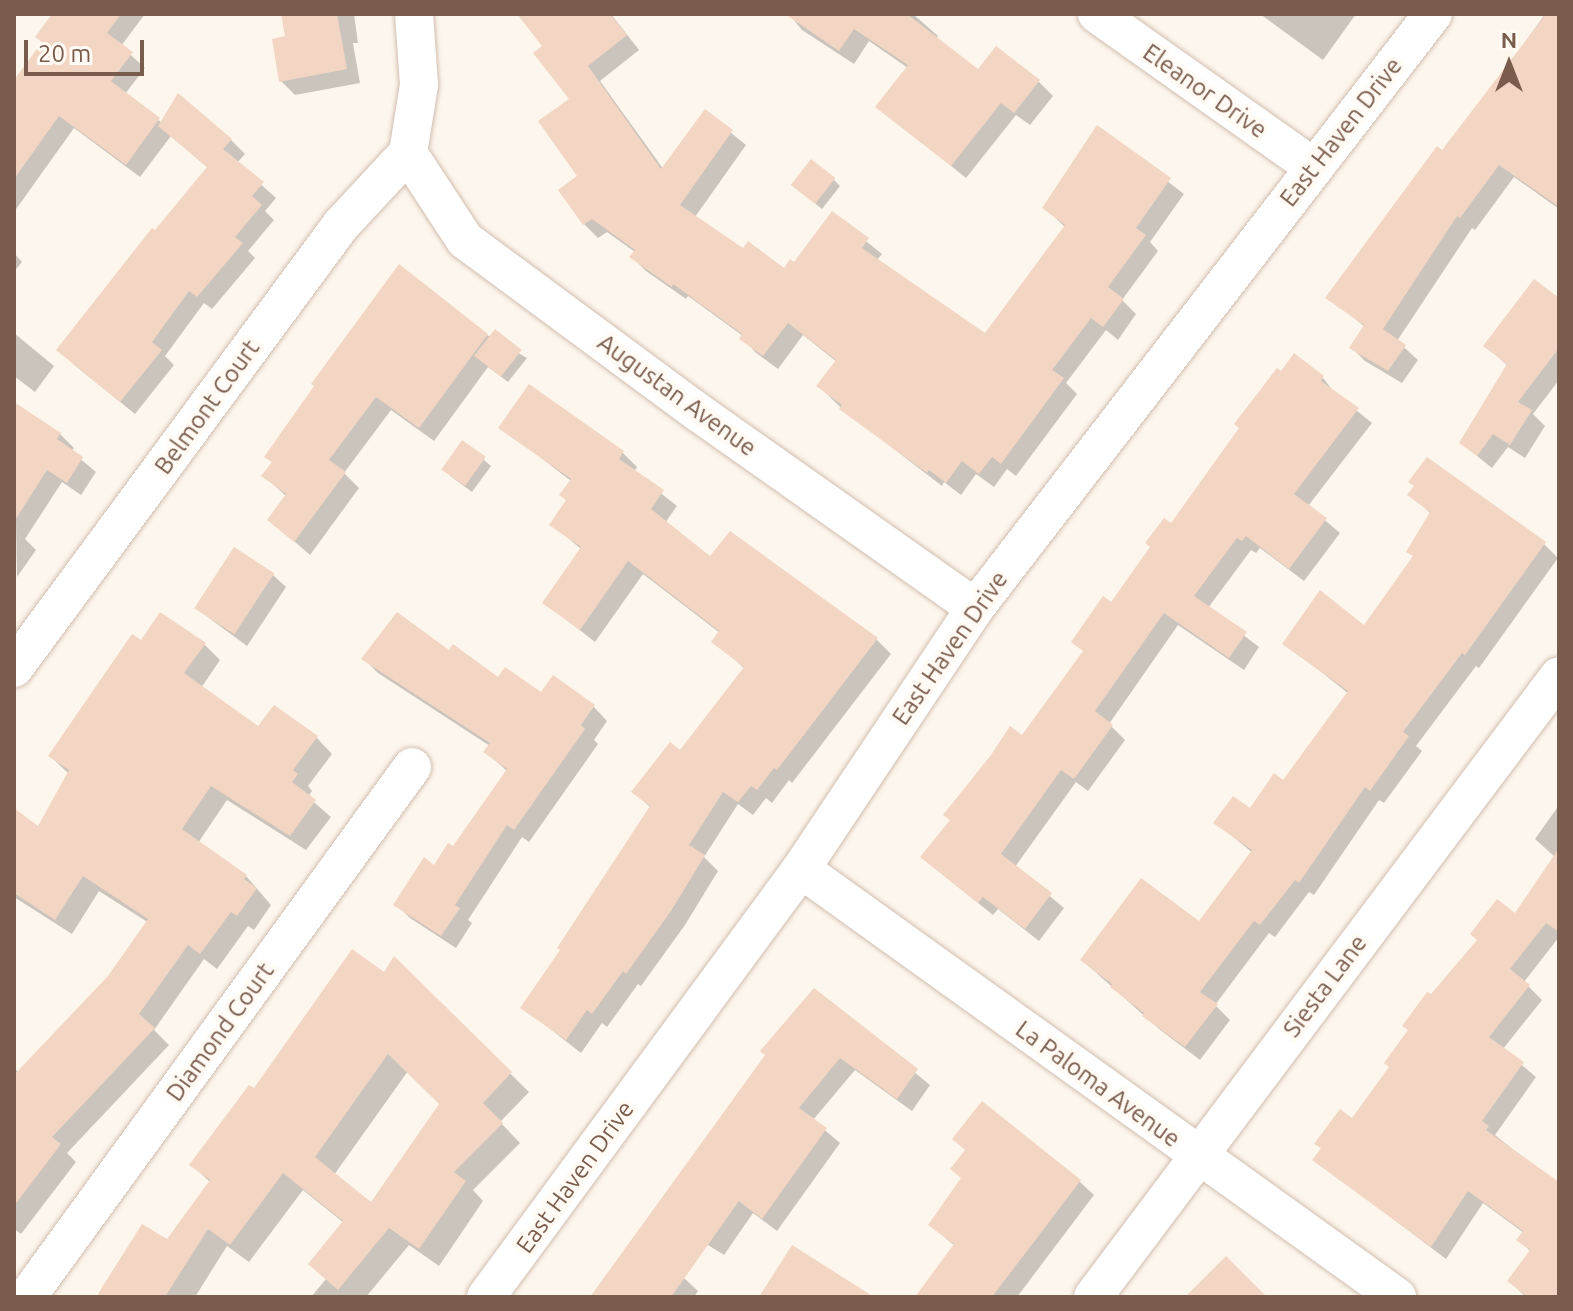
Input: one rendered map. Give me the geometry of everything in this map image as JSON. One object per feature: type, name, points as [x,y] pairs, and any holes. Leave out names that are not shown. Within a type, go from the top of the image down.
[{"type":"street","points":[[408,153],[419,85],[414,14]]},
{"type":"street","name":"Eleanor Drive","points":[[1097,14],[1313,167]]},
{"type":"street","name":"East Haven Drive","points":[[486,1297],[801,869],[975,608],[1433,14]]},
{"type":"street","name":"Augustan Avenue","points":[[408,153],[465,240],[699,413],[975,608]]},
{"type":"street","name":"Belmont Court","points":[[14,668],[341,225],[408,153]]},
{"type":"street","name":"Siesta Lane","points":[[1093,1297],[1559,676]]},
{"type":"street","name":"Diamond Court","points":[[27,1297],[412,767]]},
{"type":"street","name":"La Paloma Avenue","points":[[801,869],[1397,1297]]},
{"type":"building","points":[[52,14],[121,14],[107,33],[133,52],[111,81],[160,118],[126,165],[59,116],[14,179],[14,80],[42,42],[35,37]]},
{"type":"building","points":[[281,14],[337,14],[347,69],[279,82],[272,39],[285,36]]},
{"type":"building","points":[[517,14],[610,14],[627,35],[588,66],[661,169],[705,109],[733,130],[680,205],[743,248],[748,241],[784,268],[790,259],[794,262],[832,211],[869,238],[862,248],[985,333],[1065,225],[1042,208],[1097,125],[1171,178],[1136,228],[1146,235],[1108,287],[1124,299],[1103,327],[1091,318],[1052,370],[1064,378],[1001,464],[992,457],[979,474],[962,461],[946,483],[929,470],[927,473],[839,409],[842,405],[816,386],[836,360],[788,323],[763,356],[739,339],[742,334],[673,284],[672,287],[629,257],[635,250],[592,219],[583,225],[558,190],[577,176],[538,121],[569,99],[533,53],[542,46]]},
{"type":"building","points":[[785,14],[907,14],[978,69],[996,46],[1040,80],[1014,113],[1001,103],[951,166],[875,107],[908,65],[854,29],[839,51]]},
{"type":"building","points":[[1546,14],[1559,14],[1559,207],[1499,165],[1460,218],[1457,216],[1383,329],[1406,345],[1388,371],[1349,348],[1364,325],[1325,298],[1437,146],[1442,150]]},
{"type":"building","points":[[178,93],[232,139],[223,149],[264,182],[252,196],[262,205],[235,237],[243,243],[197,297],[189,291],[152,342],[162,350],[120,402],[56,350],[152,228],[155,230],[207,167],[158,126]]},
{"type":"building","points":[[811,159],[835,178],[815,204],[791,185]]},
{"type":"building","points":[[399,264],[488,334],[419,428],[376,397],[329,460],[346,472],[294,542],[267,520],[286,494],[261,476],[272,462],[264,457],[314,386],[311,384]]},
{"type":"building","points":[[1534,279],[1559,298],[1559,348],[1518,402],[1532,410],[1510,445],[1493,434],[1477,456],[1459,443],[1507,364],[1483,346]]},
{"type":"building","points":[[495,329],[522,350],[501,377],[474,356]]},
{"type":"building","points":[[1294,353],[1324,376],[1321,381],[1359,408],[1294,494],[1327,518],[1289,569],[1246,536],[1242,541],[1237,538],[1194,596],[1247,632],[1229,658],[1164,613],[1095,711],[1113,725],[1074,779],[1061,770],[1001,854],[1052,893],[1025,929],[983,897],[978,903],[920,857],[950,820],[943,815],[1010,726],[1022,735],[1083,651],[1071,642],[1103,596],[1111,602],[1150,547],[1145,543],[1164,518],[1171,523],[1239,428],[1234,424],[1277,368],[1281,371]]},
{"type":"building","points":[[529,384],[624,451],[619,459],[664,490],[651,509],[710,556],[730,531],[878,638],[777,770],[774,768],[757,790],[751,786],[738,802],[723,792],[689,845],[705,855],[671,911],[626,974],[623,971],[592,1014],[587,1010],[566,1040],[520,1008],[650,806],[631,792],[670,742],[680,750],[744,667],[711,642],[719,631],[628,561],[580,630],[542,603],[581,547],[549,525],[566,500],[559,495],[571,479],[498,428]]},
{"type":"building","points":[[14,402],[61,433],[57,439],[83,457],[67,483],[47,470],[14,522]]},
{"type":"building","points":[[462,440],[486,457],[465,486],[441,469]]},
{"type":"building","points":[[1427,457],[1546,542],[1465,655],[1462,653],[1403,732],[1409,736],[1370,791],[1365,787],[1299,883],[1295,880],[1260,925],[1254,921],[1200,992],[1218,1004],[1185,1047],[1142,1016],[1144,1013],[1110,987],[1112,984],[1080,960],[1141,878],[1199,921],[1252,850],[1213,823],[1233,796],[1250,808],[1274,773],[1283,780],[1348,691],[1282,644],[1320,590],[1364,625],[1413,556],[1406,552],[1430,512],[1407,495],[1414,486],[1408,482]]},
{"type":"building","points":[[234,547],[274,573],[234,634],[194,608]]},
{"type":"building","points":[[160,612],[206,643],[184,673],[258,726],[274,705],[318,736],[293,770],[298,774],[292,782],[316,800],[290,836],[211,786],[182,829],[247,875],[244,879],[257,888],[237,916],[231,912],[200,954],[188,945],[139,1014],[155,1028],[52,1137],[61,1144],[14,1206],[14,1075],[108,976],[148,919],[83,876],[55,920],[14,893],[14,808],[38,826],[69,770],[48,756],[132,634],[141,640]]},
{"type":"building","points":[[397,612],[449,650],[453,644],[498,677],[505,667],[541,692],[553,675],[595,705],[581,725],[585,729],[514,830],[507,825],[455,905],[460,908],[441,936],[393,905],[424,857],[434,865],[448,843],[453,846],[507,769],[483,752],[490,743],[361,659]]},
{"type":"building","points":[[1559,848],[1559,932],[1546,923],[1510,969],[1530,985],[1489,1037],[1524,1062],[1482,1121],[1489,1126],[1486,1130],[1559,1182],[1559,1297],[1528,1297],[1507,1281],[1530,1250],[1516,1240],[1523,1231],[1468,1191],[1431,1247],[1312,1160],[1321,1148],[1314,1144],[1340,1109],[1352,1118],[1389,1067],[1384,1063],[1408,1030],[1402,1026],[1427,992],[1431,994],[1477,940],[1470,934],[1497,899],[1515,913]]},
{"type":"building","points":[[352,949],[384,972],[394,956],[512,1072],[483,1103],[503,1123],[454,1172],[466,1181],[419,1249],[389,1228],[338,1290],[308,1264],[343,1221],[283,1173],[230,1245],[208,1229],[165,1297],[96,1297],[142,1224],[167,1239],[210,1180],[189,1165],[249,1085],[254,1088]],"holes":[[[388,1054],[439,1104],[371,1202],[315,1157]]]},
{"type":"building","points":[[814,988],[918,1069],[897,1099],[840,1058],[799,1108],[827,1128],[762,1219],[739,1201],[671,1297],[590,1297],[765,1055],[760,1051]]},
{"type":"building","points":[[982,1101],[1081,1180],[992,1297],[915,1297],[954,1244],[928,1225],[961,1178],[950,1169],[965,1150],[952,1139]]},
{"type":"building","points":[[792,1245],[874,1297],[759,1297]]},
{"type":"building","points":[[1226,1256],[1267,1297],[1185,1297]]}]
